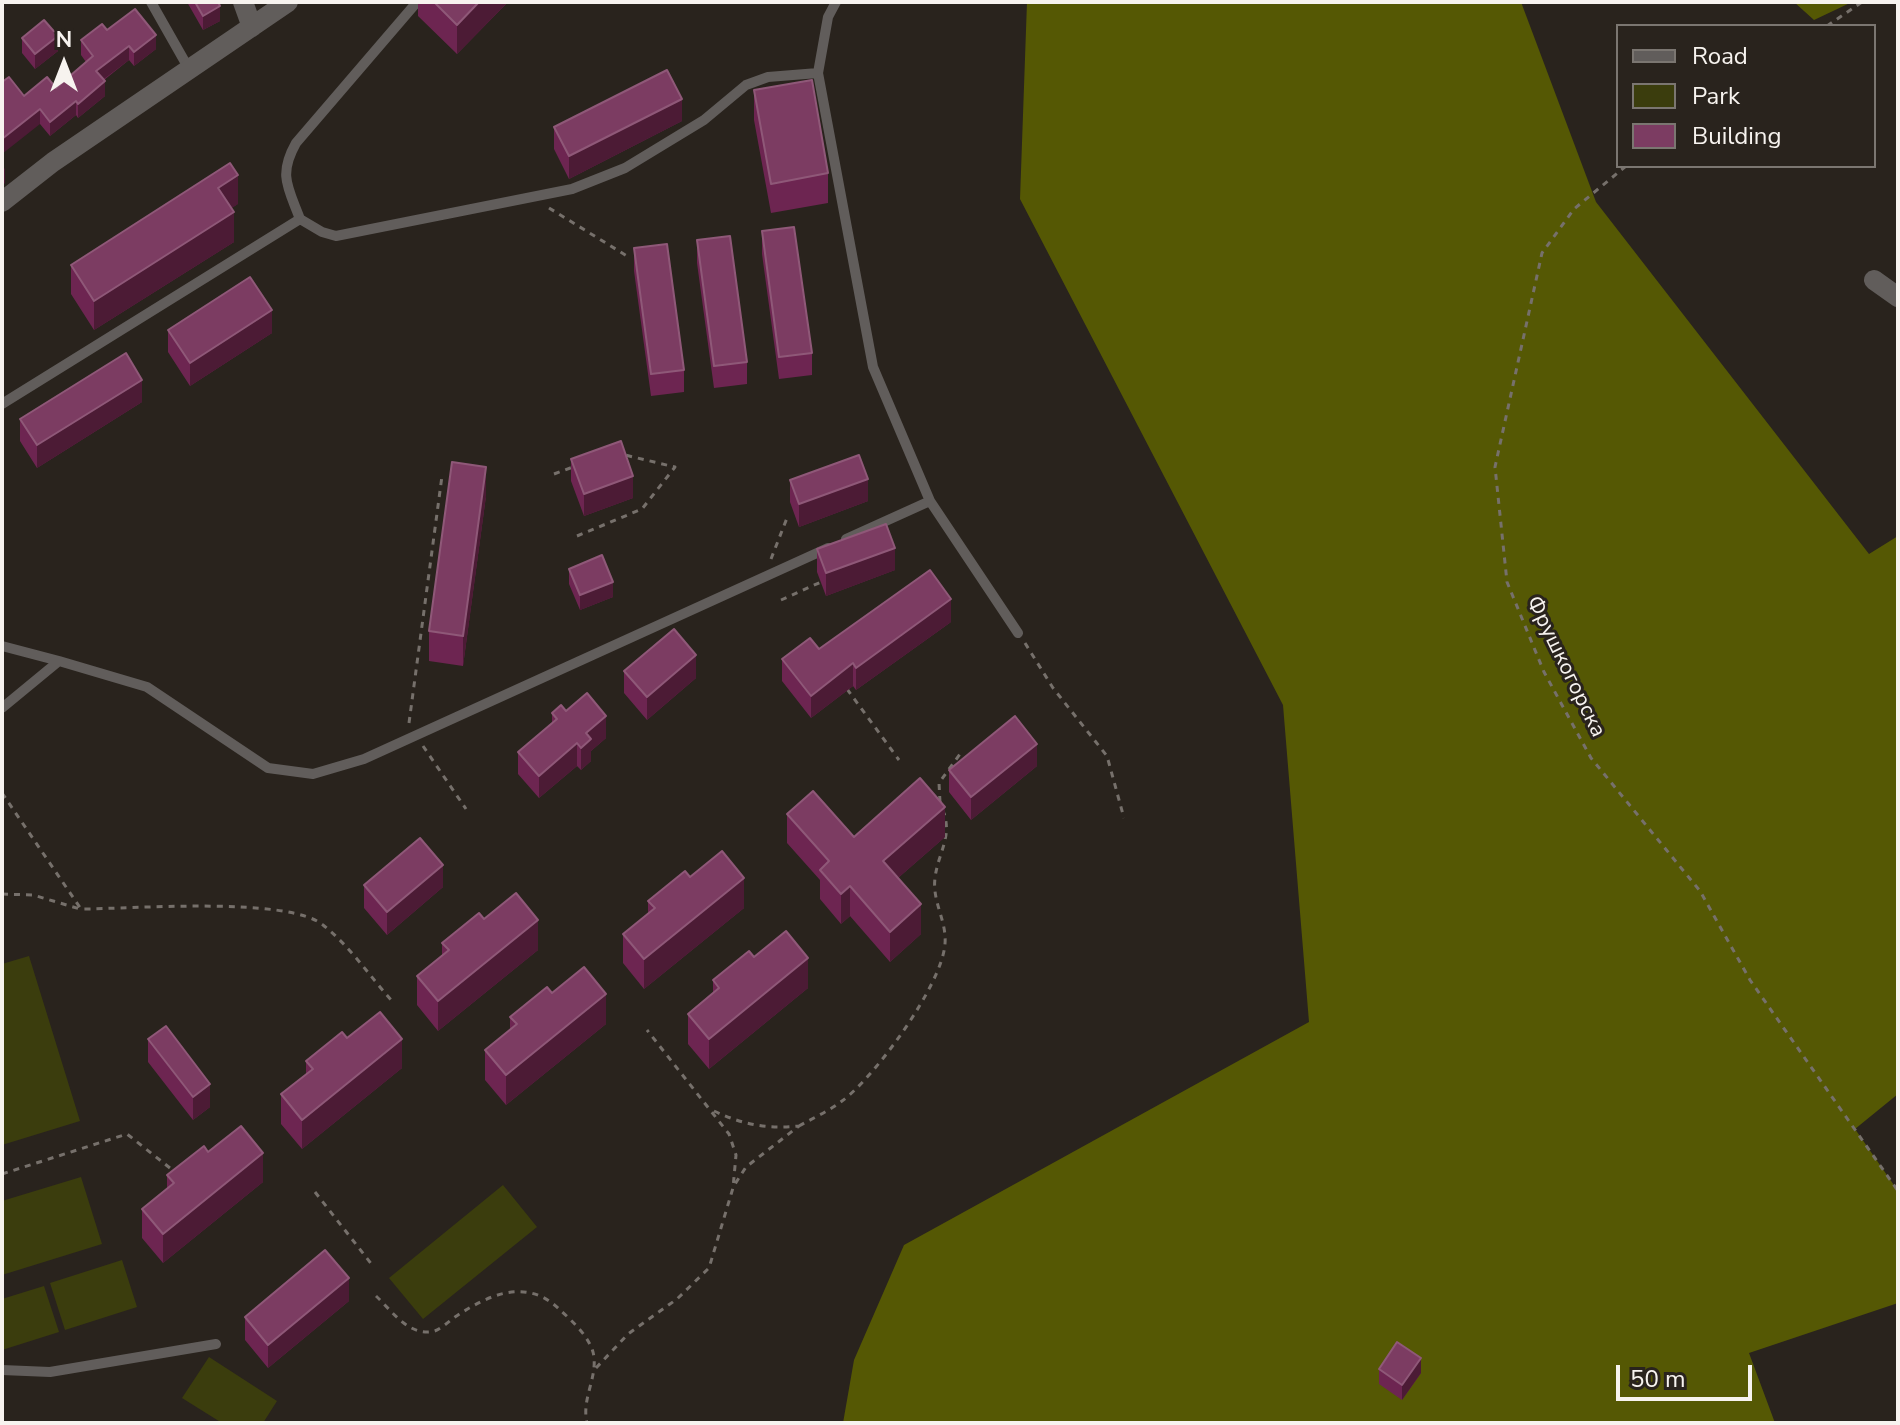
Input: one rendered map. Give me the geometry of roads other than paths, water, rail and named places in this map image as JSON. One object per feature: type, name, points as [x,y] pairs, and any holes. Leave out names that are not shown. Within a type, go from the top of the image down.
[{"type":"street","points":[[243,2],[252,27]]},
{"type":"street","points":[[2,202],[53,162],[288,2]]},
{"type":"street","points":[[1874,280],[1898,297]]},
{"type":"lane","points":[[151,2],[189,69]]},
{"type":"lane","points":[[417,2],[296,143],[286,161],[285,179],[300,219],[322,232],[336,236],[572,189],[625,168],[704,120],[746,85],[768,77],[818,73]]},
{"type":"lane","points":[[836,2],[828,17],[818,73],[873,367],[930,501],[1018,633]]},
{"type":"lane","points":[[2,404],[300,219]]},
{"type":"lane","points":[[2,646],[147,687],[268,768],[313,774],[364,759],[930,501]]},
{"type":"lane","points":[[2,708],[59,661]]},
{"type":"lane","points":[[2,1370],[50,1372],[216,1344]]}]
